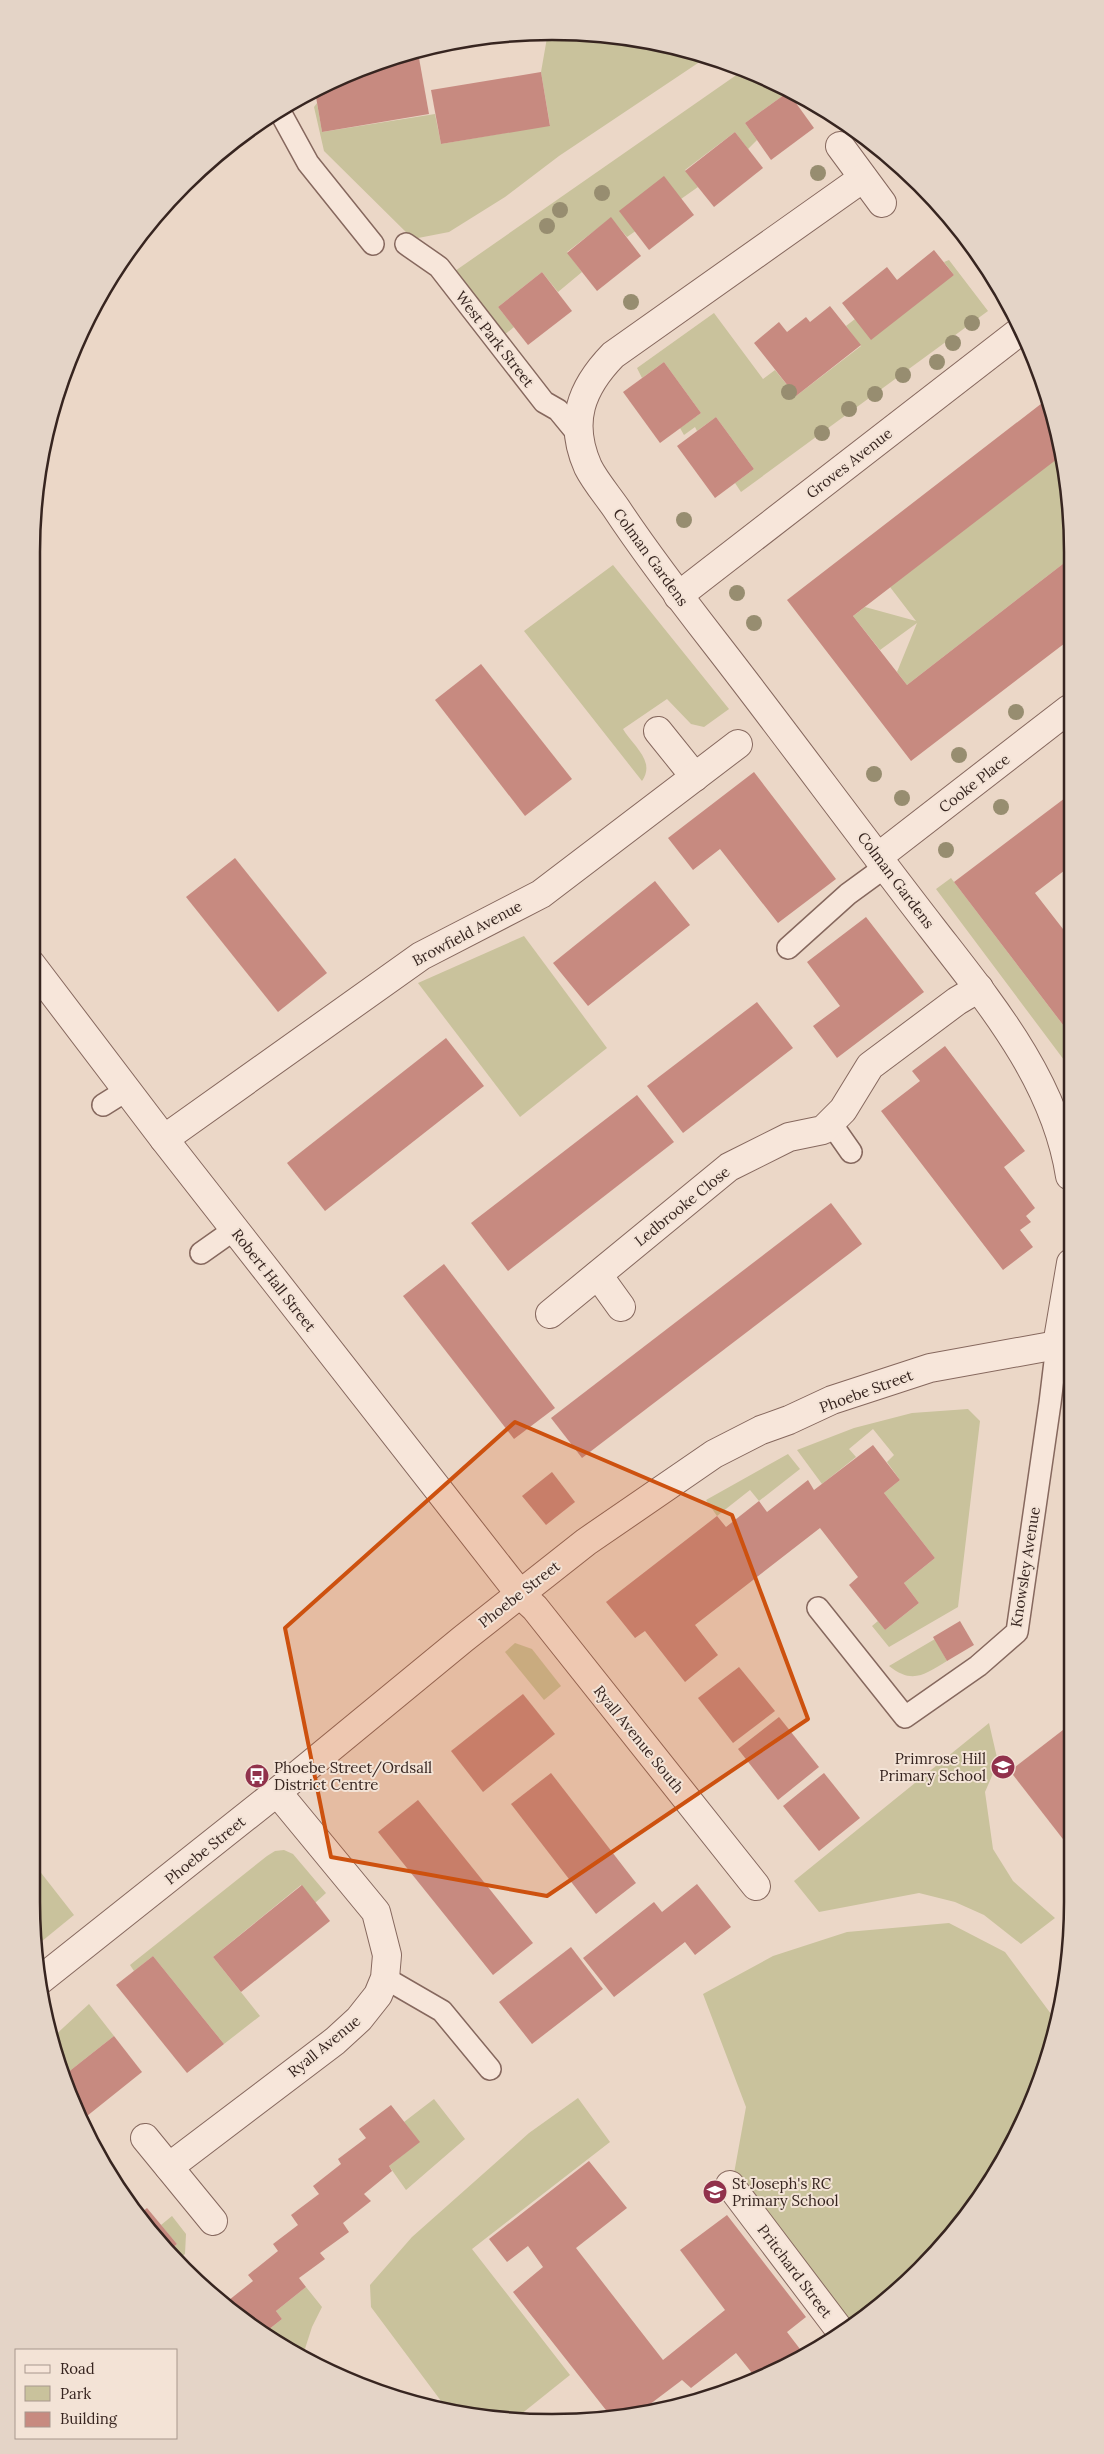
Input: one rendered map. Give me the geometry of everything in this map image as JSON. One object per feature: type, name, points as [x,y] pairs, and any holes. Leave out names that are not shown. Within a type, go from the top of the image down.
[{"type":"street","points":[[840,146],[882,203]]},
{"type":"street","name":"Colman Gardens","points":[[863,178],[613,355],[588,384],[578,420],[588,467],[678,596],[978,988]]},
{"type":"street","name":"Groves Avenue","points":[[678,596],[1015,334]]},
{"type":"street","name":"Cooke Place","points":[[881,862],[1064,713]]},
{"type":"street","points":[[658,731],[695,777]]},
{"type":"street","name":"Browfield Avenue","points":[[164,1139],[420,956],[541,894],[738,744]]},
{"type":"street","name":"Robert Hall Street","points":[[40,976],[164,1139],[520,1594]]},
{"type":"street","points":[[978,988],[1037,1075],[1064,1145]]},
{"type":"street","name":"Ledbrooke Close","points":[[550,1314],[729,1167],[789,1137],[823,1130],[843,1110],[870,1066],[957,1000],[978,988]]},
{"type":"street","points":[[598,1275],[621,1307]]},
{"type":"street","name":"Phoebe Street","points":[[45,1976],[277,1792],[463,1638],[586,1542],[672,1481],[714,1454],[761,1430],[789,1420],[832,1400],[930,1368],[1064,1347]]},
{"type":"street","name":"Ryall Avenue South","points":[[520,1594],[535,1608],[756,1886]]},
{"type":"street","name":"Ryall Avenue","points":[[168,2167],[334,2041],[360,2019],[378,1995],[385,1978],[387,1955],[376,1912],[277,1792]]},
{"type":"street","points":[[145,2138],[214,2221]]},
{"type":"street","name":"Pritchard Street","points":[[730,2185],[837,2327]]},
{"type":"lane","points":[[283,117],[308,163],[373,244]]},
{"type":"lane","name":"West Park Street","points":[[406,244],[439,267],[544,402],[558,410],[581,438]]},
{"type":"lane","points":[[788,948],[881,862]]},
{"type":"lane","points":[[103,1104],[128,1090]]},
{"type":"lane","points":[[830,1122],[851,1152]]},
{"type":"lane","points":[[200,1253],[235,1229]]},
{"type":"lane","name":"Knowsley Avenue","points":[[818,1608],[905,1717],[978,1666],[1017,1632],[1050,1403],[1064,1347]]},
{"type":"lane","points":[[385,1978],[442,2011],[490,2069]]},
{"type":"highlighted area","points":[[515,1422],[732,1515],[808,1719],[547,1896],[331,1857],[285,1628]]},
{"type":"green space","points":[[547,40],[619,44],[700,62],[559,156],[505,197],[449,232],[413,239],[324,151],[314,107],[317,103],[322,132],[435,114],[441,144],[550,125],[541,72]]},
{"type":"green space","points":[[737,75],[783,96],[745,123],[757,140],[748,149],[735,132],[685,170],[698,187],[627,237],[611,218],[567,252],[582,272],[558,292],[542,272],[498,307],[514,327],[503,336],[455,271]]},
{"type":"green space","points":[[949,260],[988,311],[741,492],[735,483],[754,469],[716,417],[697,431],[695,427],[684,435],[680,428],[701,413],[664,362],[642,378],[637,368],[714,313],[763,379],[775,370],[796,396],[861,346],[846,326],[855,319],[954,275],[944,262]]},
{"type":"green space","points":[[1055,459],[1063,519],[1064,563],[907,685],[897,672],[917,623],[880,650],[853,616],[865,607],[916,621],[890,587]]},
{"type":"green space","points":[[613,565],[729,709],[704,727],[691,724],[667,699],[623,729],[645,760],[646,774],[642,781],[524,631]]},
{"type":"green space","points":[[951,878],[1064,1026],[1064,1060],[936,889]]},
{"type":"green space","points":[[524,936],[607,1048],[520,1117],[418,983]]},
{"type":"green space","points":[[968,1409],[980,1421],[958,1607],[889,1647],[872,1626],[878,1621],[885,1630],[919,1603],[904,1583],[935,1558],[884,1493],[900,1480],[887,1462],[894,1455],[873,1429],[849,1449],[856,1457],[822,1484],[797,1450],[854,1428],[912,1413]]},
{"type":"green space","points":[[788,1454],[800,1469],[759,1501],[750,1490],[717,1516],[706,1500]]},
{"type":"green space","points":[[935,1639],[947,1661],[932,1670],[919,1676],[912,1676],[897,1672],[889,1666]]},
{"type":"green space","points":[[515,1643],[532,1649],[561,1686],[544,1700],[505,1652]]},
{"type":"green space","points":[[989,1723],[998,1762],[985,1792],[993,1849],[1013,1881],[1055,1918],[1021,1944],[984,1915],[955,1902],[919,1893],[819,1912],[794,1881]]},
{"type":"green space","points":[[284,1850],[293,1854],[326,1893],[315,1903],[301,1885],[213,1957],[260,2016],[224,2044],[153,1956],[134,1971],[130,1965],[267,1856],[275,1851]]},
{"type":"green space","points":[[40,1872],[74,1915],[42,1941]]},
{"type":"green space","points":[[949,1923],[1005,1952],[1051,2014],[1037,2067],[1025,2098],[995,2158],[978,2186],[937,2240],[914,2264],[890,2287],[844,2322],[733,2179],[746,2107],[703,1994],[773,1956],[847,1932]]},
{"type":"green space","points":[[89,2004],[114,2036],[69,2072],[57,2034]]},
{"type":"green space","points":[[578,2098],[610,2142],[472,2249],[570,2375],[522,2413],[485,2410],[442,2402],[371,2307],[370,2285],[412,2237],[529,2133]]},
{"type":"green space","points":[[434,2099],[465,2139],[406,2190],[389,2166],[419,2142],[404,2122]]},
{"type":"green space","points":[[172,2216],[186,2234],[185,2254],[182,2256],[174,2247],[177,2244],[161,2225]]},
{"type":"green space","points":[[306,2287],[322,2307],[312,2327],[305,2350],[269,2329],[282,2319],[276,2311]]},
{"type":"building","points":[[419,58],[429,114],[322,132],[316,98],[356,79]]},
{"type":"building","points":[[541,72],[550,126],[441,144],[431,90]]},
{"type":"building","points":[[783,96],[795,102],[814,128],[771,160],[745,123]]},
{"type":"building","points":[[735,132],[763,168],[714,207],[685,171]]},
{"type":"building","points":[[664,176],[694,215],[649,250],[619,211]]},
{"type":"building","points":[[611,217],[641,256],[597,291],[567,253]]},
{"type":"building","points":[[934,250],[954,275],[871,340],[842,303],[887,267],[897,280]]},
{"type":"building","points":[[542,272],[572,311],[528,345],[498,307]]},
{"type":"building","points":[[830,306],[861,345],[796,396],[754,343],[779,322],[787,332],[806,317],[810,322]]},
{"type":"building","points":[[664,362],[701,413],[660,443],[623,392]]},
{"type":"building","points":[[1042,403],[1055,460],[853,616],[907,685],[1064,563],[1064,644],[911,761],[787,600]]},
{"type":"building","points":[[716,417],[754,469],[715,498],[677,446]]},
{"type":"building","points":[[481,664],[572,779],[525,816],[435,700]]},
{"type":"building","points":[[754,772],[836,879],[778,923],[720,849],[693,870],[668,838]]},
{"type":"building","points":[[1064,799],[1064,871],[1035,893],[1064,930],[1064,1026],[954,882]]},
{"type":"building","points":[[235,858],[327,973],[278,1012],[186,897]]},
{"type":"building","points":[[655,881],[690,925],[588,1006],[553,963]]},
{"type":"building","points":[[866,917],[924,992],[837,1058],[813,1026],[840,1006],[807,962]]},
{"type":"building","points":[[757,1002],[793,1048],[683,1133],[647,1086]]},
{"type":"building","points":[[446,1038],[484,1086],[325,1211],[287,1163]]},
{"type":"building","points":[[945,1046],[1025,1151],[1004,1167],[1035,1208],[1026,1216],[1031,1222],[1020,1230],[1033,1247],[1003,1270],[881,1111],[920,1081],[912,1071]]},
{"type":"building","points":[[637,1095],[674,1142],[508,1271],[471,1223]]},
{"type":"building","points":[[831,1203],[862,1244],[582,1458],[551,1418]]},
{"type":"building","points":[[444,1264],[555,1408],[514,1439],[403,1296]]},
{"type":"building","points":[[873,1445],[900,1480],[884,1493],[935,1558],[904,1583],[919,1603],[885,1630],[849,1585],[858,1577],[820,1528],[695,1625],[718,1655],[685,1682],[645,1631],[635,1638],[606,1602],[717,1516],[726,1527],[759,1501],[767,1512],[808,1480],[814,1490]]},
{"type":"building","points":[[552,1472],[575,1502],[546,1525],[522,1496]]},
{"type":"building","points":[[960,1621],[974,1645],[947,1661],[933,1637]]},
{"type":"building","points":[[739,1667],[775,1711],[733,1743],[698,1698]]},
{"type":"building","points":[[523,1694],[555,1734],[483,1792],[451,1751]]},
{"type":"building","points":[[779,1717],[819,1767],[778,1800],[738,1749]]},
{"type":"building","points":[[1064,1729],[1064,1840],[1010,1771]]},
{"type":"building","points":[[551,1773],[636,1883],[596,1914],[511,1804]]},
{"type":"building","points":[[824,1773],[860,1818],[819,1851],[783,1806]]},
{"type":"building","points":[[418,1800],[533,1943],[493,1975],[378,1832]]},
{"type":"building","points":[[697,1884],[731,1927],[695,1955],[685,1942],[614,1997],[583,1958],[654,1902],[662,1912]]},
{"type":"building","points":[[302,1885],[330,1921],[241,1992],[213,1957]]},
{"type":"building","points":[[571,1947],[603,1989],[532,2044],[499,2002]]},
{"type":"building","points":[[153,1956],[224,2044],[187,2073],[116,1985]]},
{"type":"building","points":[[114,2036],[142,2072],[87,2116],[69,2072]]},
{"type":"building","points":[[391,2105],[420,2142],[389,2166],[392,2171],[364,2194],[371,2201],[343,2223],[349,2232],[320,2253],[325,2259],[299,2278],[306,2287],[276,2311],[282,2319],[269,2329],[230,2300],[253,2281],[248,2275],[278,2251],[273,2244],[298,2225],[291,2215],[319,2194],[313,2186],[341,2164],[338,2159],[366,2138],[359,2129]]},
{"type":"building","points":[[589,2161],[627,2208],[576,2248],[663,2360],[725,2310],[680,2250],[727,2215],[806,2317],[787,2332],[800,2349],[752,2373],[736,2353],[691,2388],[682,2380],[650,2404],[607,2411],[513,2292],[543,2267],[528,2246],[507,2262],[489,2239]]},
{"type":"building","points":[[147,2208],[177,2244],[174,2247],[144,2211]]},
{"type":"place","name":"Primrose Hill Primary School","points":[[1003,1767]]},
{"type":"place","name":"Phoebe Street/Ordsall District Centre","points":[[257,1776]]},
{"type":"place","name":"St Joseph's RC Primary School","points":[[715,2192]]}]
